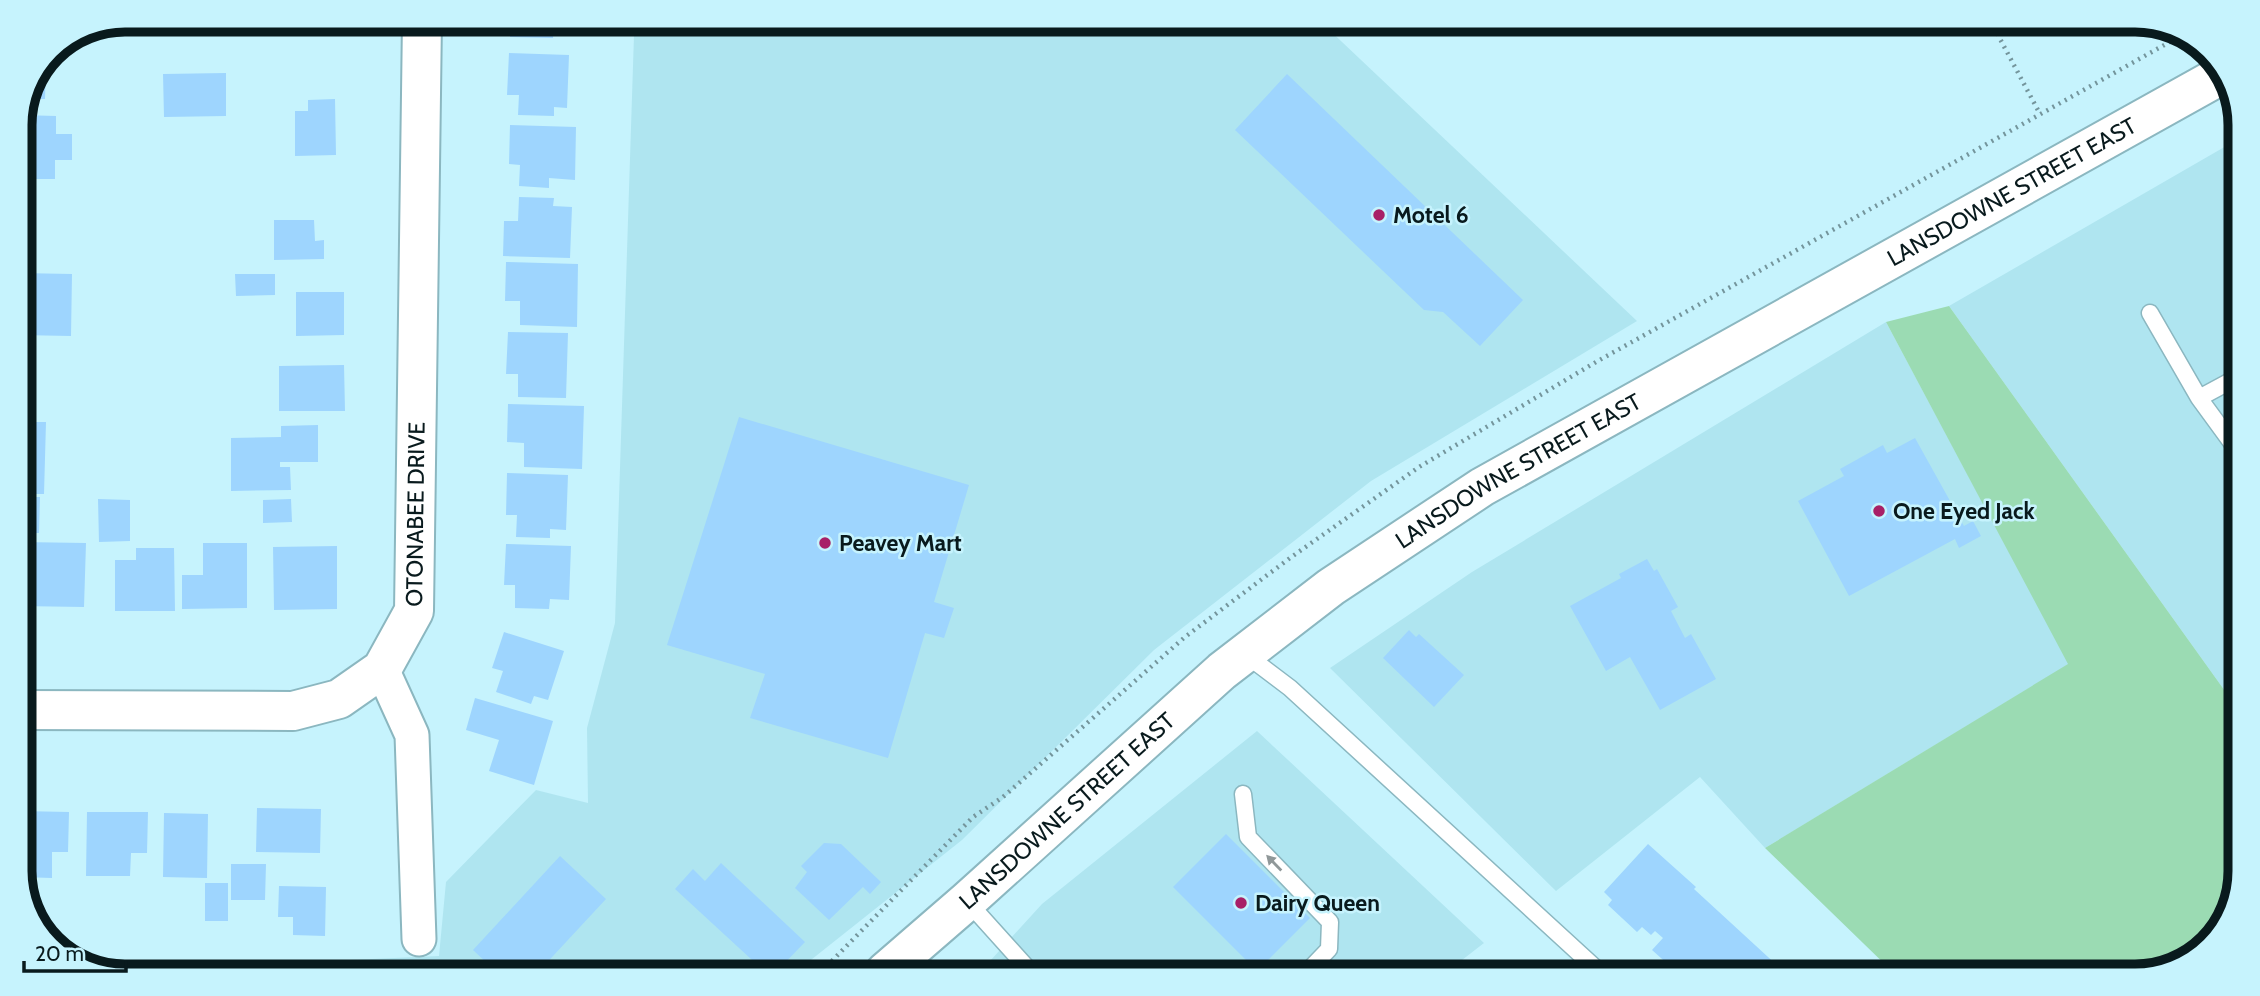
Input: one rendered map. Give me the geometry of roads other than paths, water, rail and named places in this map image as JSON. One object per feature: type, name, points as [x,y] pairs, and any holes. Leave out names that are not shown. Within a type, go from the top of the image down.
[{"type":"main road","name":"OTONABEE DRIVE","points":[[32,710],[293,711],[340,699],[382,669],[414,611],[422,32]]},
{"type":"main road","name":"LANSDOWNE STREET EAST","points":[[897,964],[1244,653],[1331,587],[1482,487],[2216,78]]},
{"type":"street","points":[[382,669],[412,735],[419,939]]},
{"type":"lane","points":[[2150,313],[2199,398],[2228,438]]},
{"type":"lane","points":[[2199,398],[2228,382]]},
{"type":"lane","points":[[1244,653],[1290,688],[1591,964]]},
{"type":"lane","points":[[1243,794],[1248,837],[1330,922],[1329,949],[1315,964]]},
{"type":"lane","points":[[967,901],[1024,964]]},
{"type":"place","name":"Motel 6","points":[[1379,215]]},
{"type":"place","name":"One Eyed Jack","points":[[1879,511]]},
{"type":"place","name":"Peavey Mart","points":[[825,543]]},
{"type":"place","name":"Dairy Queen","points":[[1241,903]]}]
